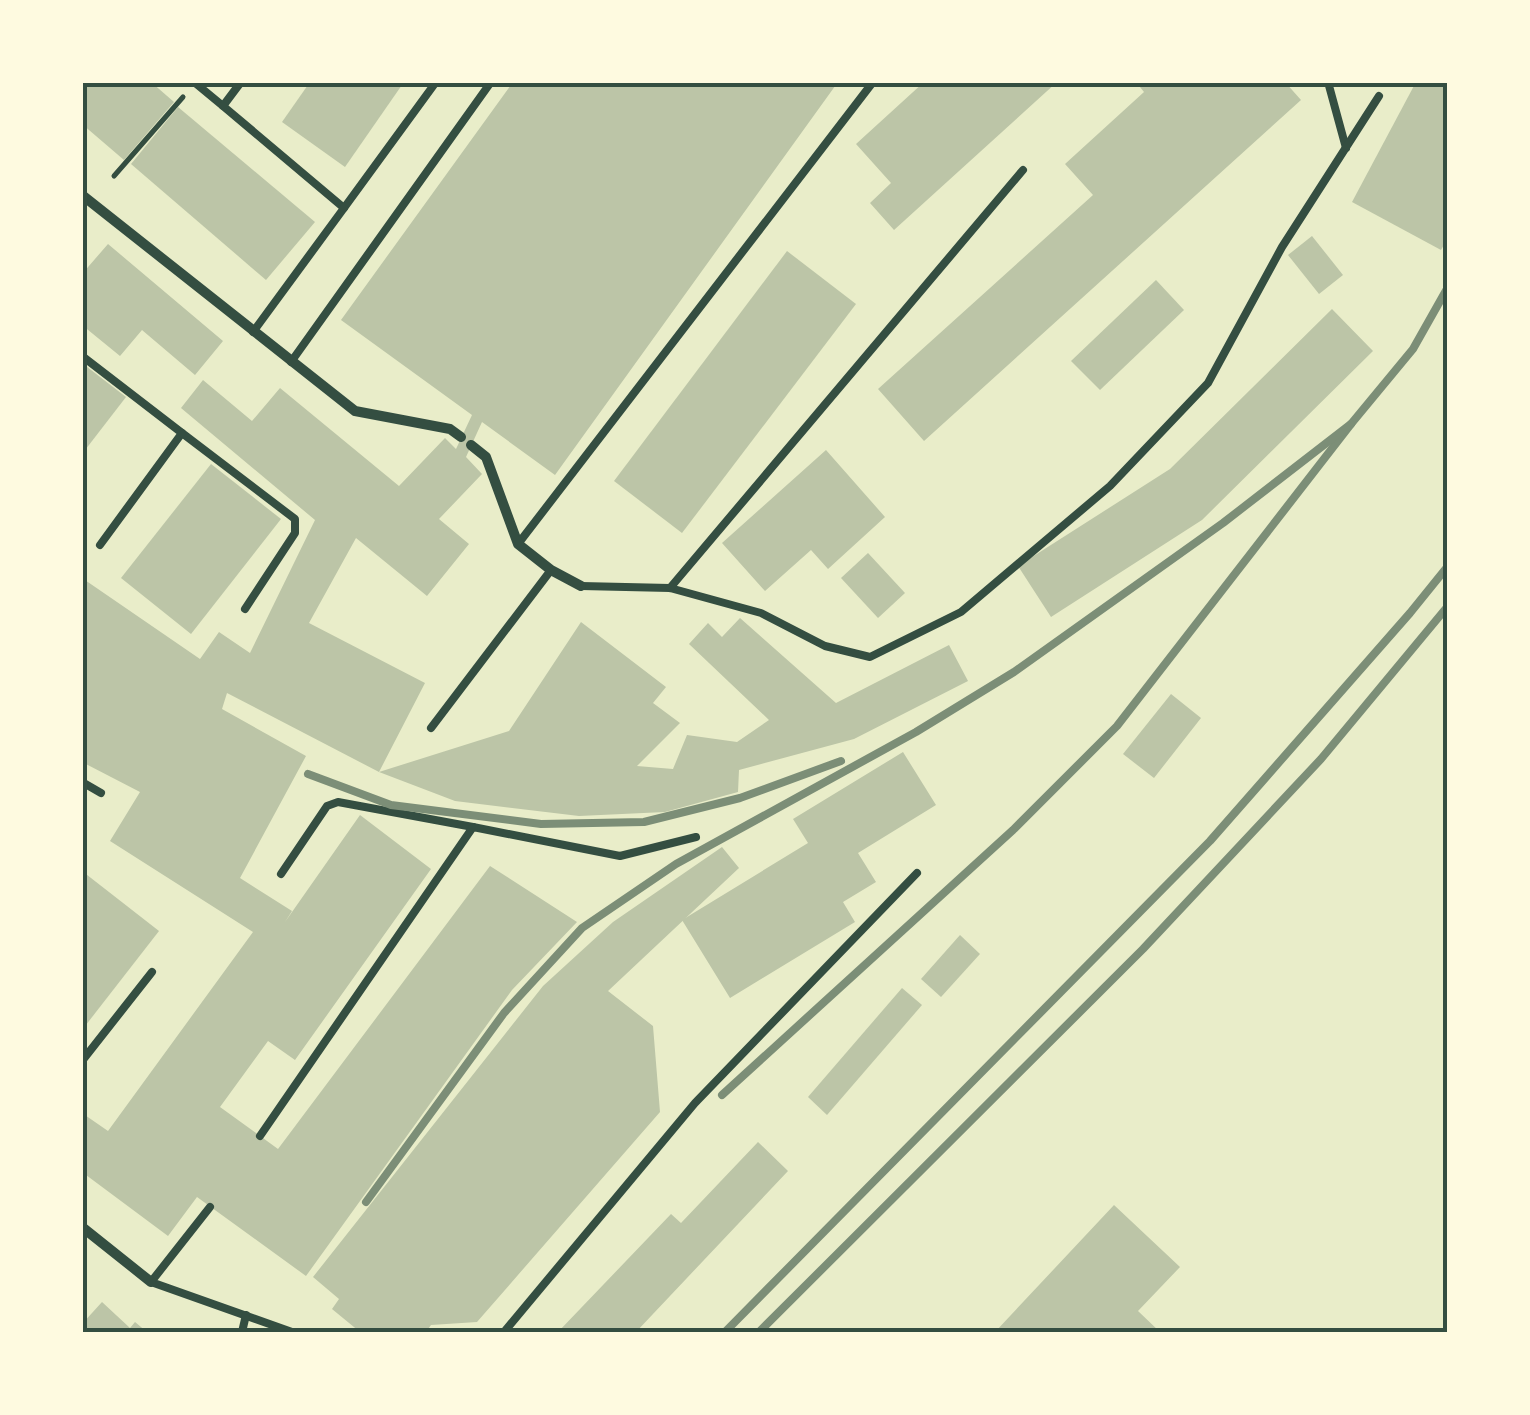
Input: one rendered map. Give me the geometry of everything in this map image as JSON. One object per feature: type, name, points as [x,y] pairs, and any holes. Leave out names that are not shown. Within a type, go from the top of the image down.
[{"type":"street","points":[[83,198],[355,411],[450,429],[466,441],[486,457],[518,544],[551,570],[581,586]]},
{"type":"street","points":[[82,1227],[151,1282]]},
{"type":"lane","points":[[223,106],[241,82]]},
{"type":"lane","points":[[253,332],[436,82]]},
{"type":"lane","points":[[290,362],[492,82]]},
{"type":"lane","points":[[518,544],[873,82]]},
{"type":"lane","points":[[1328,82],[1346,148]]},
{"type":"lane","points":[[195,83],[344,208]]},
{"type":"lane","points":[[581,586],[670,588],[761,613],[825,646],[870,657],[960,612],[1110,486],[1208,383],[1282,247],[1379,96]]},
{"type":"lane","points":[[670,588],[1024,170]]},
{"type":"lane","points":[[82,356],[295,519],[294,533],[245,609]]},
{"type":"lane","points":[[100,545],[182,433]]},
{"type":"lane","points":[[431,728],[551,570]]},
{"type":"lane","points":[[82,782],[100,793]]},
{"type":"lane","points":[[281,874],[327,806],[338,802],[620,856],[696,837]]},
{"type":"lane","points":[[260,1136],[473,827]]},
{"type":"lane","points":[[504,1332],[695,1103],[917,873]]},
{"type":"lane","points":[[82,1061],[152,972]]},
{"type":"lane","points":[[210,1207],[151,1282],[292,1332]]},
{"type":"lane","points":[[242,1332],[246,1315]]},
{"type":"path","points":[[114,176],[195,83]]},
{"type":"building","points":[[82,82],[151,82],[174,102],[124,160],[82,124]]},
{"type":"building","points":[[310,82],[404,82],[345,167],[282,122]]},
{"type":"building","points":[[513,82],[838,82],[555,475],[482,422],[466,457],[482,474],[439,519],[469,544],[427,596],[356,538],[309,623],[425,683],[379,772],[227,693],[222,709],[306,756],[240,878],[292,911],[285,922],[360,815],[431,869],[295,1060],[268,1041],[220,1107],[278,1149],[490,866],[577,922],[512,990],[306,1276],[197,1197],[168,1236],[82,1172],[82,1113],[108,1131],[253,932],[110,841],[140,792],[82,762],[82,578],[200,659],[219,632],[250,653],[315,520],[181,408],[203,380],[252,421],[280,388],[399,486],[445,438],[456,449],[472,415],[341,320]]},
{"type":"building","points":[[924,82],[1057,82],[894,230],[870,203],[891,183],[856,144]]},
{"type":"building","points":[[1136,82],[1285,82],[1301,100],[924,441],[878,389],[1093,195],[1065,164],[1144,92]]},
{"type":"building","points":[[1416,82],[1448,82],[1448,238],[1441,250],[1352,202]]},
{"type":"building","points":[[178,107],[315,222],[266,280],[131,164]]},
{"type":"building","points":[[1312,236],[1343,275],[1319,294],[1288,255]]},
{"type":"building","points":[[108,244],[223,341],[195,375],[142,330],[120,356],[82,325],[82,274]]},
{"type":"building","points":[[787,251],[856,304],[682,533],[614,481]]},
{"type":"building","points":[[1156,280],[1184,310],[1100,390],[1071,361]]},
{"type":"building","points":[[1332,309],[1373,351],[1202,520],[1051,617],[1018,566],[1170,469]]},
{"type":"building","points":[[82,363],[126,397],[82,454]]},
{"type":"building","points":[[826,450],[885,517],[828,569],[811,550],[765,591],[722,543]]},
{"type":"building","points":[[211,464],[281,519],[191,634],[121,578]]},
{"type":"building","points":[[868,553],[905,593],[878,618],[841,578]]},
{"type":"building","points":[[740,618],[836,703],[949,645],[968,681],[854,739],[739,770],[738,792],[665,812],[579,816],[455,801],[379,772],[509,731],[581,622],[666,687],[653,703],[680,723],[637,766],[673,769],[687,735],[737,742],[769,720],[689,644],[708,623],[722,637]]},
{"type":"building","points":[[1171,694],[1201,718],[1154,778],[1123,754]]},
{"type":"building","points":[[903,752],[936,805],[858,853],[876,882],[843,902],[855,922],[730,998],[682,920],[808,843],[793,819]]},
{"type":"building","points":[[722,847],[739,868],[608,991],[653,1026],[660,1112],[477,1322],[431,1325],[426,1332],[360,1332],[332,1309],[339,1299],[313,1277],[543,986],[613,922]]},
{"type":"building","points":[[82,871],[159,931],[82,1030]]},
{"type":"building","points":[[960,935],[980,954],[941,997],[921,979]]},
{"type":"building","points":[[902,988],[922,1005],[827,1115],[808,1097]]},
{"type":"building","points":[[758,1142],[788,1171],[636,1332],[558,1332],[671,1214],[681,1223]]},
{"type":"building","points":[[1114,1205],[1180,1267],[1138,1311],[1160,1332],[995,1332]]},
{"type":"building","points":[[102,1302],[130,1328],[135,1322],[147,1332],[82,1332],[82,1324]]},
{"type":"railway","points":[[722,1095],[1013,830],[1117,726],[1413,349],[1448,287]]},
{"type":"railway","points":[[366,1202],[504,1013],[582,928],[676,864],[916,732],[1014,672],[1223,523],[1351,424]]},
{"type":"railway","points":[[725,1332],[1210,841],[1448,566]]},
{"type":"railway","points":[[759,1332],[1143,949],[1321,759],[1448,606]]},
{"type":"railway","points":[[308,774],[391,805],[541,824],[644,822],[740,798],[841,761]]}]
